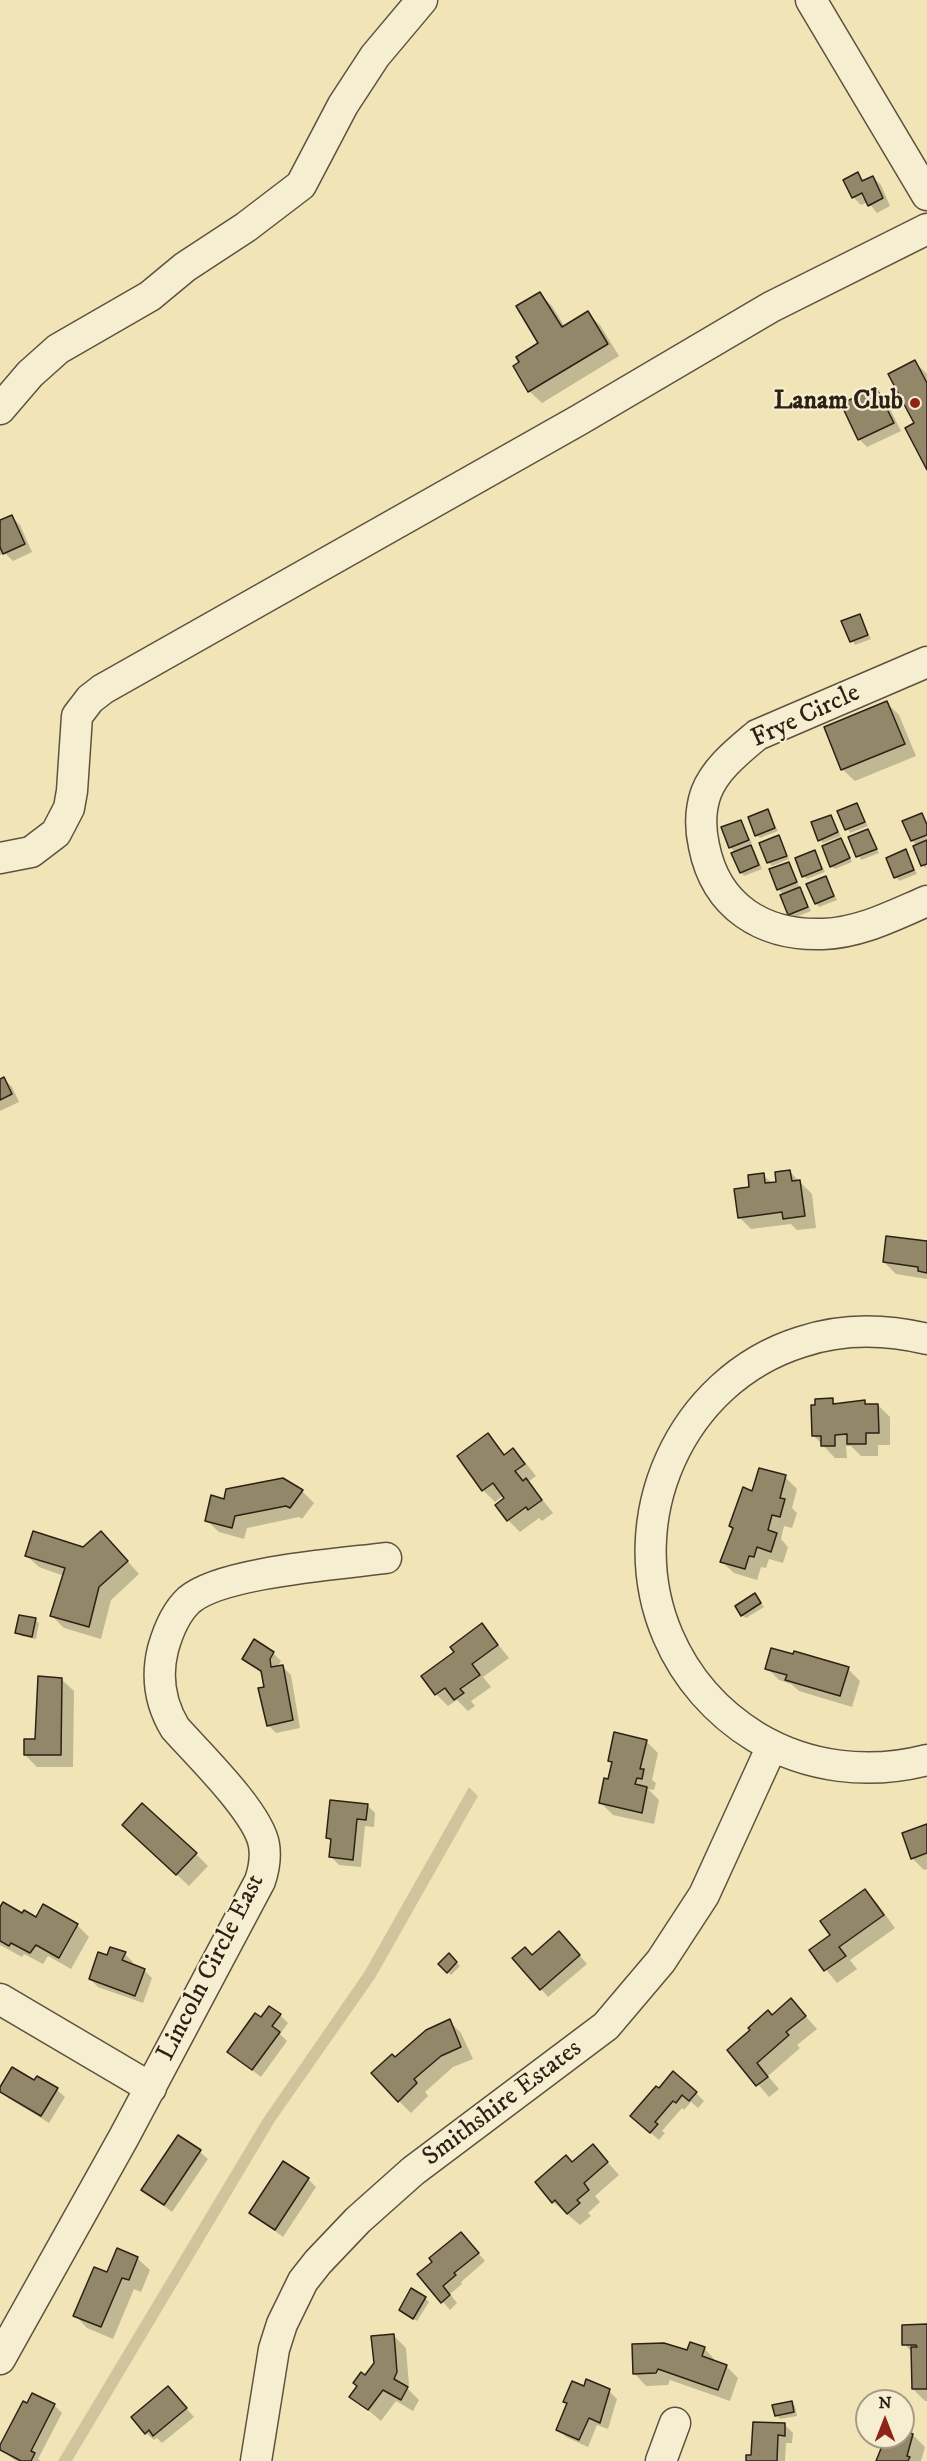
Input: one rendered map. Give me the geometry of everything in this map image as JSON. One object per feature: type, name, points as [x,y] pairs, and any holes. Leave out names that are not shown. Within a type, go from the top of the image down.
[{"type":"street","points":[[0,409],[30,374],[58,349],[150,296],[185,267],[246,227],[301,184],[343,105],[369,66],[422,0]]},
{"type":"street","points":[[811,0],[927,195]]},
{"type":"street","points":[[0,858],[31,852],[56,833],[69,808],[77,716],[90,699],[103,689],[579,420],[771,307],[927,229]]},
{"type":"street","name":"Frye Circle","points":[[927,662],[757,735],[738,751],[716,775],[707,791],[701,822],[705,854],[715,882],[739,910],[766,926],[804,934],[841,932],[858,928],[927,901]]},
{"type":"street","points":[[927,1339],[903,1333],[868,1331],[834,1334],[800,1342],[763,1359],[739,1374],[713,1396],[691,1422],[673,1452],[660,1484],[652,1518],[650,1552],[653,1586],[661,1620],[675,1652],[693,1681],[716,1706],[743,1728],[772,1746],[805,1759],[838,1766],[872,1769],[906,1766],[927,1760]]},
{"type":"street","name":"Lincoln Circle East","points":[[0,2359],[151,2088],[260,1881],[265,1856],[261,1833],[250,1812],[175,1728],[168,1716],[160,1687],[159,1668],[168,1632],[177,1615],[189,1600],[221,1584],[256,1576],[386,1558]]},
{"type":"street","name":"Smithshire Estates","points":[[256,2461],[274,2349],[282,2324],[303,2281],[358,2220],[413,2171],[606,2026],[661,1961],[704,1895],[772,1746]]},
{"type":"street","points":[[0,1999],[151,2088]]},
{"type":"street","points":[[661,2461],[675,2423]]},
{"type":"shaded area","points":[[469,1787],[478,1796],[375,1978],[275,2121],[72,2461],[58,2461],[263,2119],[365,1971]]},
{"type":"building","points":[[858,172],[862,181],[873,176],[883,198],[868,206],[862,193],[852,198],[843,180]]},
{"type":"building","points":[[540,292],[562,327],[588,311],[608,344],[528,392],[513,366],[519,362],[516,357],[538,343],[516,306]]},
{"type":"building","name":"Lanam Club","points":[[915,360],[927,383],[927,470],[905,428],[914,423],[888,374]]},
{"type":"building","points":[[876,387],[894,423],[858,440],[841,404]]},
{"type":"building","points":[[12,515],[25,544],[3,554],[0,547],[0,520]]},
{"type":"building","points":[[860,614],[868,635],[850,642],[841,621]]},
{"type":"building","points":[[887,701],[905,744],[841,770],[824,727]]},
{"type":"building","points":[[857,803],[865,822],[845,830],[837,811]]},
{"type":"building","points":[[768,809],[775,828],[755,836],[748,817]]},
{"type":"building","points":[[922,813],[927,825],[927,835],[911,841],[902,821]]},
{"type":"building","points":[[831,815],[838,832],[818,841],[811,822]]},
{"type":"building","points":[[741,820],[749,840],[729,848],[721,827]]},
{"type":"building","points":[[868,829],[877,849],[856,857],[848,837]]},
{"type":"building","points":[[779,835],[787,856],[767,863],[759,843]]},
{"type":"building","points":[[841,838],[850,858],[830,867],[822,846]]},
{"type":"building","points":[[927,840],[927,864],[921,866],[913,846]]},
{"type":"building","points":[[751,845],[759,865],[740,873],[731,853]]},
{"type":"building","points":[[906,849],[914,870],[894,878],[886,858]]},
{"type":"building","points":[[815,850],[822,869],[802,877],[795,858]]},
{"type":"building","points":[[789,862],[797,882],[777,890],[769,869]]},
{"type":"building","points":[[826,876],[834,896],[815,904],[806,884]]},
{"type":"building","points":[[800,887],[808,907],[788,915],[780,895]]},
{"type":"building","points":[[4,1077],[12,1094],[0,1100],[0,1079]]},
{"type":"building","points":[[790,1170],[792,1181],[800,1180],[805,1216],[783,1219],[782,1212],[738,1218],[734,1189],[749,1187],[748,1175],[764,1173],[765,1183],[776,1182],[775,1172]]},
{"type":"building","points":[[886,1236],[927,1241],[927,1273],[918,1271],[918,1267],[883,1262]]},
{"type":"building","points":[[833,1398],[833,1404],[865,1400],[865,1404],[878,1404],[879,1433],[866,1433],[866,1444],[847,1444],[847,1434],[835,1435],[835,1446],[821,1446],[821,1436],[812,1436],[811,1405],[815,1405],[815,1399]]},
{"type":"building","points":[[488,1433],[504,1455],[513,1448],[525,1464],[515,1471],[523,1481],[526,1478],[542,1500],[528,1510],[526,1507],[507,1521],[495,1505],[504,1498],[493,1483],[482,1491],[457,1456]]},
{"type":"building","points":[[759,1468],[786,1475],[780,1498],[785,1499],[780,1517],[772,1515],[768,1530],[777,1533],[771,1552],[757,1547],[754,1557],[749,1556],[745,1569],[720,1562],[733,1528],[729,1526],[743,1487],[752,1491]]},
{"type":"building","points":[[283,1478],[303,1490],[290,1508],[286,1506],[235,1516],[232,1528],[205,1521],[211,1495],[224,1499],[226,1489]]},
{"type":"building","points":[[33,1531],[83,1547],[101,1531],[128,1561],[99,1587],[89,1627],[50,1616],[65,1568],[25,1556]]},
{"type":"building","points":[[755,1593],[761,1603],[741,1616],[735,1606]]},
{"type":"building","points":[[19,1615],[36,1618],[32,1637],[15,1633]]},
{"type":"building","points":[[482,1623],[498,1645],[472,1664],[480,1675],[460,1689],[464,1693],[454,1700],[445,1688],[435,1695],[421,1676],[454,1652],[450,1647]]},
{"type":"building","points":[[254,1639],[274,1652],[270,1659],[271,1667],[283,1665],[293,1720],[267,1726],[258,1688],[264,1687],[261,1671],[242,1659]]},
{"type":"building","points":[[771,1648],[793,1654],[794,1651],[849,1667],[840,1696],[785,1680],[787,1675],[765,1669]]},
{"type":"building","points":[[38,1676],[62,1678],[61,1755],[24,1755],[24,1739],[35,1739]]},
{"type":"building","points":[[614,1732],[647,1740],[640,1769],[644,1769],[642,1779],[637,1778],[635,1784],[647,1787],[642,1813],[599,1803],[604,1778],[608,1779],[612,1762],[608,1761]]},
{"type":"building","points":[[330,1800],[368,1804],[366,1820],[357,1819],[353,1860],[329,1857],[331,1839],[326,1838]]},
{"type":"building","points":[[142,1803],[197,1853],[176,1875],[122,1825]]},
{"type":"building","points":[[927,1824],[927,1853],[911,1859],[902,1833]]},
{"type":"building","points":[[865,1889],[884,1915],[839,1947],[846,1956],[824,1971],[809,1950],[830,1935],[820,1921]]},
{"type":"building","points":[[3,1902],[22,1913],[24,1910],[36,1917],[43,1904],[78,1924],[59,1958],[36,1945],[30,1953],[11,1943],[9,1946],[0,1941],[0,1907]]},
{"type":"building","points":[[559,1931],[580,1955],[540,1990],[512,1958],[525,1947],[532,1955]]},
{"type":"building","points":[[110,1947],[126,1952],[122,1960],[145,1969],[135,1996],[89,1979],[98,1952],[107,1955]]},
{"type":"building","points":[[449,1953],[457,1962],[447,1973],[438,1964]]},
{"type":"building","points":[[791,1998],[806,2016],[786,2032],[789,2035],[757,2063],[768,2077],[756,2086],[727,2050],[768,2010],[772,2015]]},
{"type":"building","points":[[269,2006],[281,2014],[272,2026],[280,2032],[252,2070],[227,2052],[255,2013],[261,2017]]},
{"type":"building","points":[[450,2019],[461,2047],[441,2056],[414,2079],[417,2083],[398,2102],[371,2073],[392,2054],[395,2057],[426,2030]]},
{"type":"building","points":[[12,2067],[34,2080],[37,2076],[58,2088],[41,2116],[0,2092],[0,2087]]},
{"type":"building","points":[[673,2071],[697,2092],[689,2101],[682,2095],[676,2103],[673,2101],[655,2122],[658,2124],[650,2133],[630,2116],[656,2086],[659,2088]]},
{"type":"building","points":[[178,2135],[201,2150],[164,2205],[141,2190]]},
{"type":"building","points":[[593,2144],[608,2162],[584,2183],[589,2190],[577,2200],[580,2203],[567,2214],[555,2200],[552,2203],[535,2182],[566,2155],[572,2162]]},
{"type":"building","points":[[283,2161],[309,2178],[275,2230],[249,2213]]},
{"type":"building","points":[[461,2232],[479,2253],[454,2273],[456,2275],[443,2286],[450,2295],[441,2303],[417,2274],[432,2262],[429,2258]]},
{"type":"building","points":[[117,2248],[138,2257],[129,2280],[122,2278],[101,2327],[73,2316],[94,2267],[107,2272]]},
{"type":"building","points":[[411,2288],[426,2297],[413,2319],[399,2310]]},
{"type":"building","points":[[927,2324],[927,2389],[912,2389],[911,2347],[917,2347],[916,2345],[902,2345],[902,2325]]},
{"type":"building","points":[[394,2334],[397,2372],[394,2379],[408,2387],[401,2400],[383,2390],[368,2410],[349,2397],[357,2386],[353,2383],[361,2372],[365,2375],[374,2363],[371,2336]]},
{"type":"building","points":[[690,2342],[705,2347],[702,2356],[727,2365],[718,2390],[658,2369],[656,2373],[633,2374],[632,2344],[664,2343],[687,2350]]},
{"type":"building","points":[[586,2379],[610,2389],[600,2423],[589,2418],[579,2440],[556,2430],[567,2403],[563,2402],[572,2381],[584,2386]]},
{"type":"building","points":[[168,2386],[187,2408],[153,2436],[149,2430],[145,2434],[131,2417]]},
{"type":"building","points":[[32,2393],[55,2404],[31,2451],[35,2453],[31,2461],[21,2461],[0,2450],[0,2445],[23,2401],[27,2403]]},
{"type":"building","points":[[792,2401],[794,2412],[775,2416],[772,2405]]},
{"type":"building","points":[[753,2422],[785,2423],[785,2436],[778,2435],[777,2461],[746,2461],[746,2455],[751,2455]]},
{"type":"building","points":[[881,2449],[909,2449],[908,2461],[876,2461]]},
{"type":"place","name":"Lanam Club","points":[[915,403]]}]
